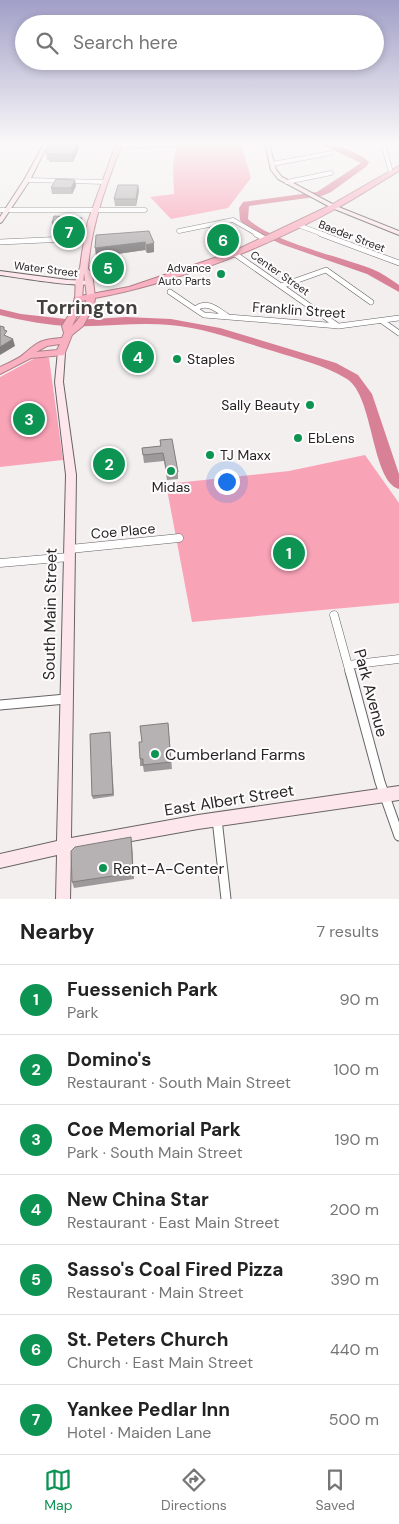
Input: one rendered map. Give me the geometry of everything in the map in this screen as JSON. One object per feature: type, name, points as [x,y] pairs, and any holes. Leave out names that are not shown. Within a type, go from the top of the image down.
[{"type":"highway","points":[[29,355],[33,349],[68,329],[88,308],[104,297],[235,254],[334,207],[368,186]]},
{"type":"highway","points":[[78,299],[88,308]]},
{"type":"highway","name":"South Main Street","points":[[61,353],[78,299]]},
{"type":"highway","points":[[1,369],[29,355],[61,353]]},
{"type":"main road","points":[[0,221],[23,186]]},
{"type":"main road","points":[[78,299],[80,273],[84,269],[89,238],[104,186]]},
{"type":"main road","points":[[294,186],[334,207],[399,233]]},
{"type":"main road","points":[[84,269],[87,272],[90,283],[88,308]]},
{"type":"main road","name":"Water Street","points":[[0,272],[90,283]]},
{"type":"main road","name":"South Main Street","points":[[61,353],[59,382],[70,474],[63,899]]},
{"type":"main road","name":"East Albert Street","points":[[0,861],[65,844],[217,819],[392,794]]},
{"type":"street","points":[[0,210],[145,210]]},
{"type":"street","points":[[179,231],[233,220],[268,239]]},
{"type":"street","name":"Baeder Street","points":[[298,225],[399,263]]},
{"type":"street","points":[[0,242],[89,238]]},
{"type":"street","name":"Center Street","points":[[235,254],[339,326]]},
{"type":"street","points":[[280,286],[326,270],[371,302]]},
{"type":"street","points":[[170,292],[195,309]]},
{"type":"street","name":"Franklin Street","points":[[227,316],[208,304],[200,305],[195,309],[200,314],[339,326],[399,318]]},
{"type":"street","points":[[382,321],[399,334]]},
{"type":"street","name":"Coe Place","points":[[0,563],[179,538]]},
{"type":"street","name":"Park Avenue","points":[[334,615],[348,665],[392,794],[399,836]]},
{"type":"street","points":[[348,665],[399,659]]},
{"type":"street","points":[[0,705],[66,699]]},
{"type":"street","points":[[217,819],[226,899]]},
{"type":"shaded area","points":[[174,186],[245,186],[228,208],[171,219],[150,197],[174,194]]},
{"type":"shaded area","points":[[39,356],[49,358],[63,460],[0,467],[0,377]]},
{"type":"shaded area","points":[[365,455],[399,503],[399,603],[192,622],[166,484],[289,471]]},
{"type":"building","points":[[52,186],[72,186],[71,188],[51,188]]},
{"type":"building","points":[[118,186],[138,186],[136,199],[114,199]]},
{"type":"building","points":[[54,216],[82,218],[80,222],[52,223]]},
{"type":"building","points":[[219,224],[237,234],[227,238],[209,228]]},
{"type":"building","points":[[149,231],[154,243],[146,245],[145,242],[95,248],[96,235]]},
{"type":"building","points":[[0,326],[4,327],[4,330],[7,331],[4,335],[13,339],[0,347]]},
{"type":"building","points":[[172,439],[178,472],[167,473],[163,453],[143,455],[142,448],[161,446],[160,440]]},
{"type":"building","points":[[119,452],[120,461],[97,464],[96,455]]},
{"type":"building","name":"Cumberland Farms","points":[[168,723],[171,762],[143,765],[143,759],[140,759],[139,742],[142,742],[140,726]]},
{"type":"building","points":[[110,732],[113,794],[92,796],[90,734]]},
{"type":"building","name":"Rent-A-Center","points":[[131,837],[133,873],[72,882],[71,851],[75,847]]},
{"type":"waterway","points":[[334,186],[319,194],[246,204],[243,208],[244,220],[250,226],[284,242],[371,272],[399,289]]},
{"type":"waterway","points":[[0,312],[21,317],[75,323],[126,320],[171,322],[216,330],[332,366],[354,378],[366,394],[391,473],[399,484]]},
{"type":"place","name":"Yankee Pedlar Inn","points":[[69,232]]},
{"type":"place","name":"St. Peters Church","points":[[223,240]]},
{"type":"place","name":"Sasso's Coal Fired Pizza","points":[[108,268]]},
{"type":"place","name":"Advance Auto Parts","points":[[221,274]]},
{"type":"place","name":"New China Star","points":[[138,357]]},
{"type":"place","name":"Staples","points":[[177,359]]},
{"type":"place","name":"Sally Beauty","points":[[310,405]]},
{"type":"place","name":"Coe Memorial Park","points":[[29,419]]},
{"type":"place","name":"EbLens","points":[[298,438]]},
{"type":"place","name":"TJ Maxx","points":[[210,455]]},
{"type":"place","name":"Domino's","points":[[109,464]]},
{"type":"place","name":"Midas","points":[[171,471]]},
{"type":"place","name":"Fuessenich Park","points":[[289,553]]},
{"type":"place","name":"Cumberland Farms","points":[[155,754]]},
{"type":"place","name":"Rent-A-Center","points":[[103,868]]},
{"type":"district","name":"Torrington","points":[[87,307]]}]
